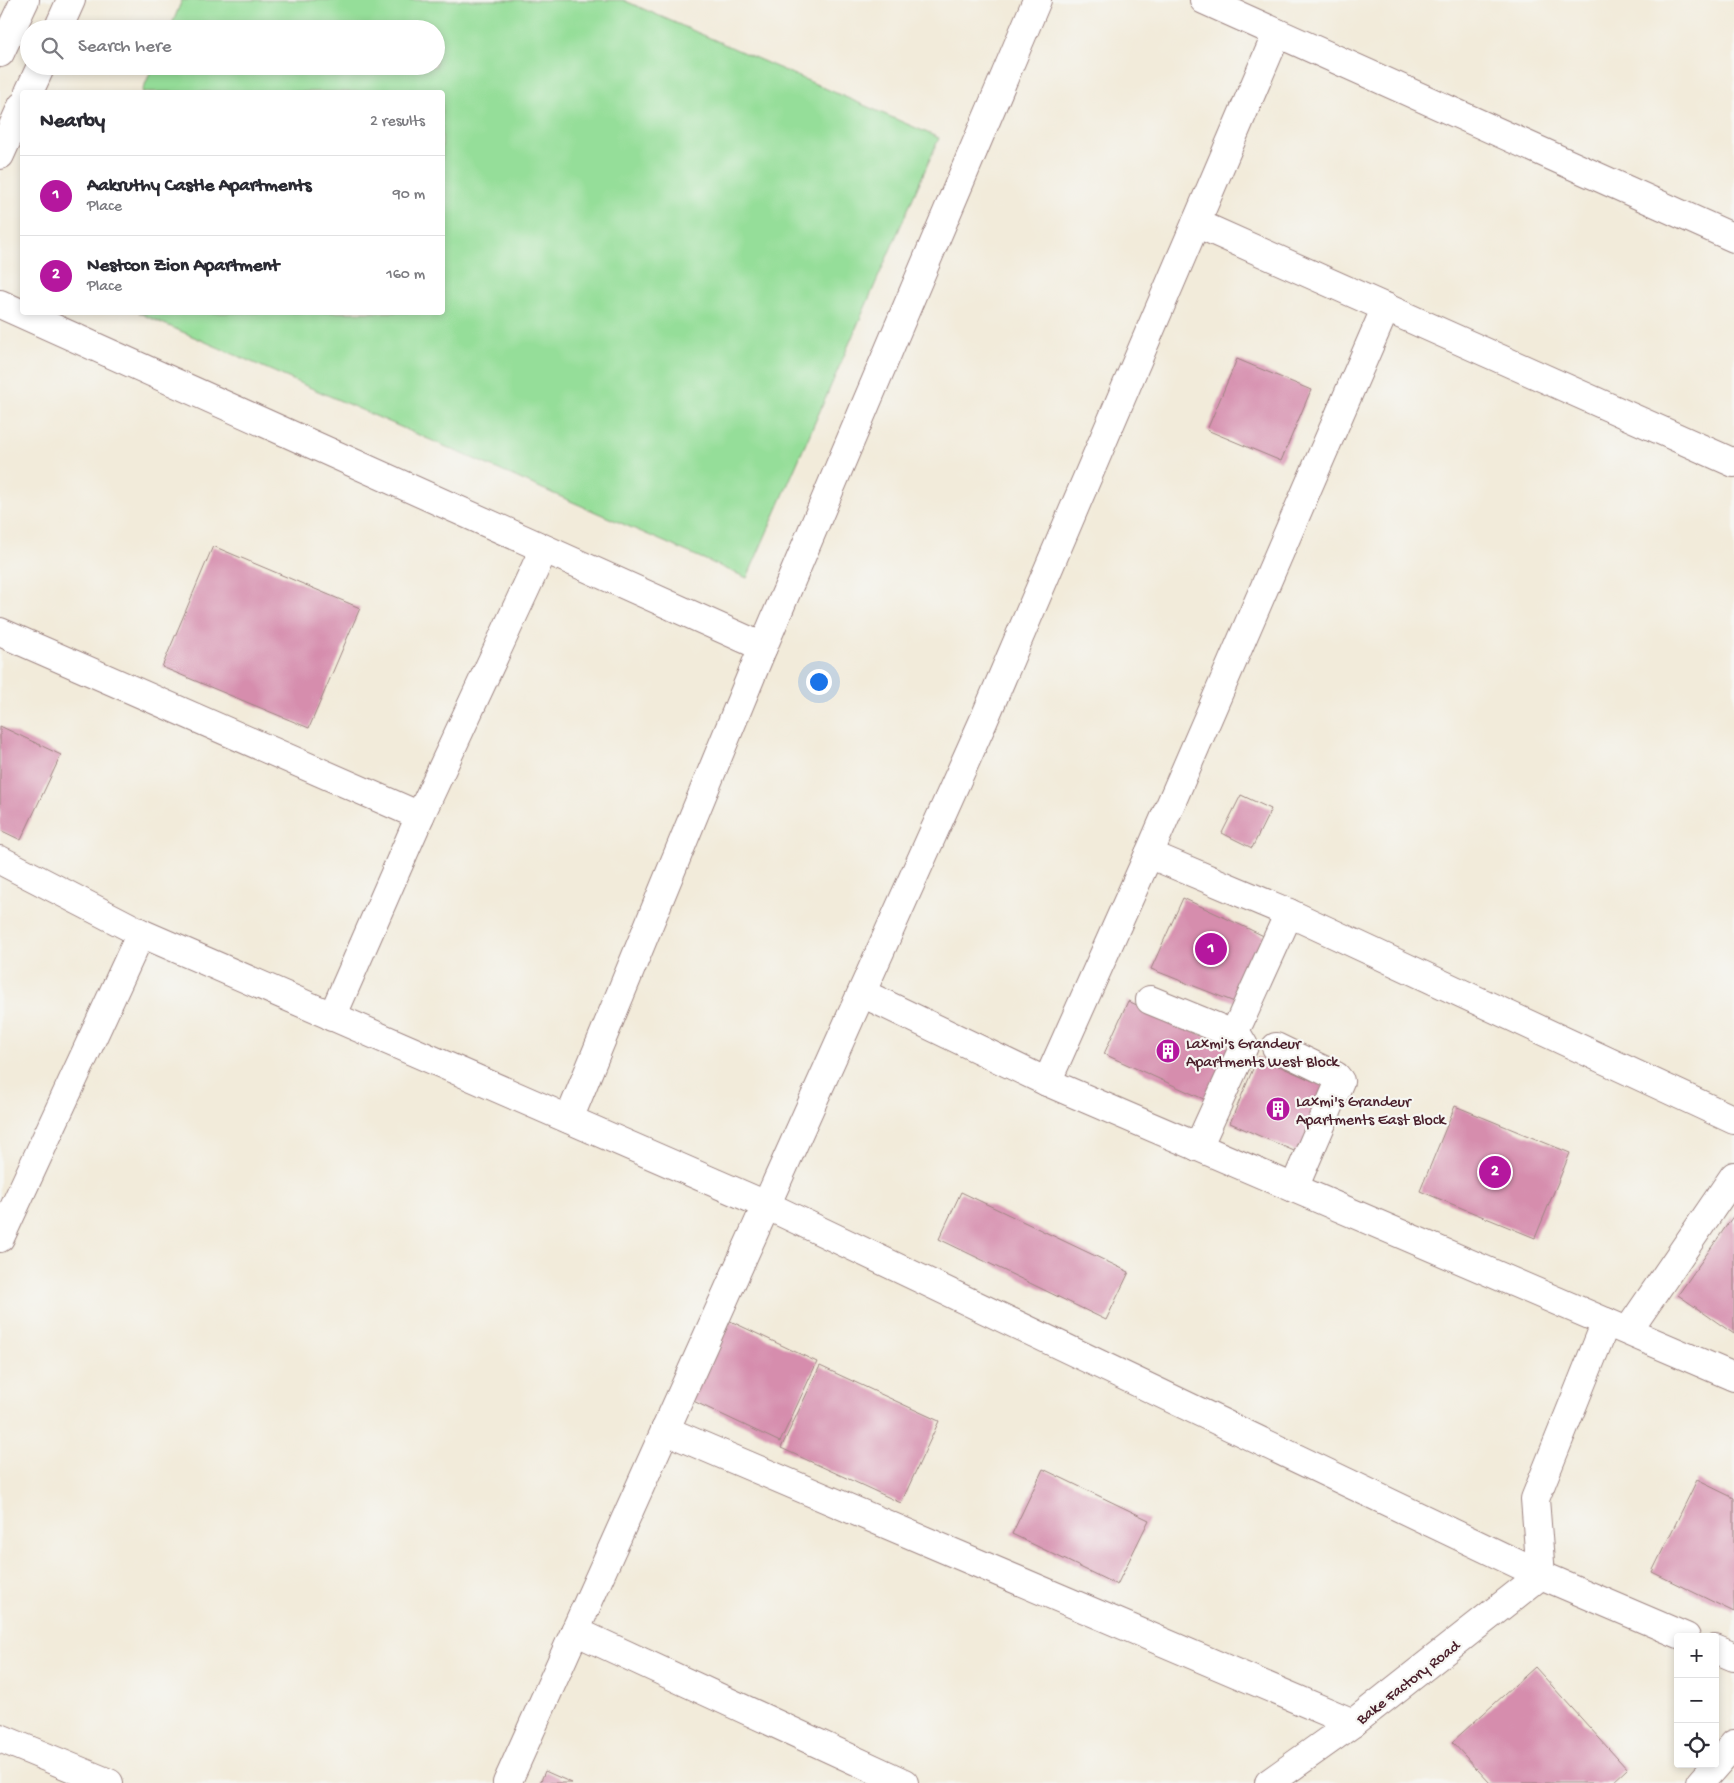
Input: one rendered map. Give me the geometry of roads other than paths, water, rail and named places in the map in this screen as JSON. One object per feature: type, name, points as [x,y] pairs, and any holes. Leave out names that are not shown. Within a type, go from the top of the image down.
[{"type":"street","points":[[0,53],[25,0]]},
{"type":"street","points":[[62,20],[71,0]]},
{"type":"street","points":[[569,1119],[763,647],[1037,0]]},
{"type":"street","points":[[1204,0],[1734,238]]},
{"type":"street","points":[[507,1783],[983,722],[1277,33]]},
{"type":"street","points":[[30,90],[37,75]]},
{"type":"street","points":[[0,155],[20,110]]},
{"type":"street","points":[[1196,222],[1734,463]]},
{"type":"street","points":[[0,304],[20,313]]},
{"type":"street","points":[[1047,1082],[1149,854],[1386,307]]},
{"type":"street","points":[[25,315],[763,647]]},
{"type":"street","points":[[332,1016],[420,816],[544,548]]},
{"type":"street","points":[[0,632],[420,816]]},
{"type":"street","points":[[1149,854],[1289,914],[1734,1120]]},
{"type":"street","points":[[0,860],[141,932],[766,1205],[1541,1575],[1677,1633]]},
{"type":"street","points":[[1240,1021],[1289,914]]},
{"type":"street","points":[[0,1238],[141,932]]},
{"type":"street","points":[[862,993],[1047,1082],[1734,1377]]},
{"type":"street","points":[[1150,1000],[1238,1036],[1244,1046],[1198,1147]]},
{"type":"street","points":[[1276,1047],[1336,1076],[1340,1081],[1294,1188]]},
{"type":"street","points":[[1541,1575],[1535,1499],[1617,1327],[1734,1176]]},
{"type":"street","points":[[665,1430],[1353,1724]]},
{"type":"street","name":"Bake Factory Road","points":[[1269,1783],[1353,1724],[1541,1575]]},
{"type":"street","points":[[575,1631],[904,1783]]},
{"type":"street","points":[[1719,1651],[1734,1657]]},
{"type":"street","points":[[0,1738],[92,1780]]},
{"type":"street","points":[[1700,1783],[1734,1744]]},
{"type":"place","name":"Aakruthy Castle Apartments","points":[[1211,949]]},
{"type":"place","name":"Laxmi's Grandeur Apartments West Block","points":[[1168,1051]]},
{"type":"place","name":"Laxmi's Grandeur Apartments East Block","points":[[1278,1109]]},
{"type":"place","name":"Nestcon Zion Apartment","points":[[1495,1172]]}]
